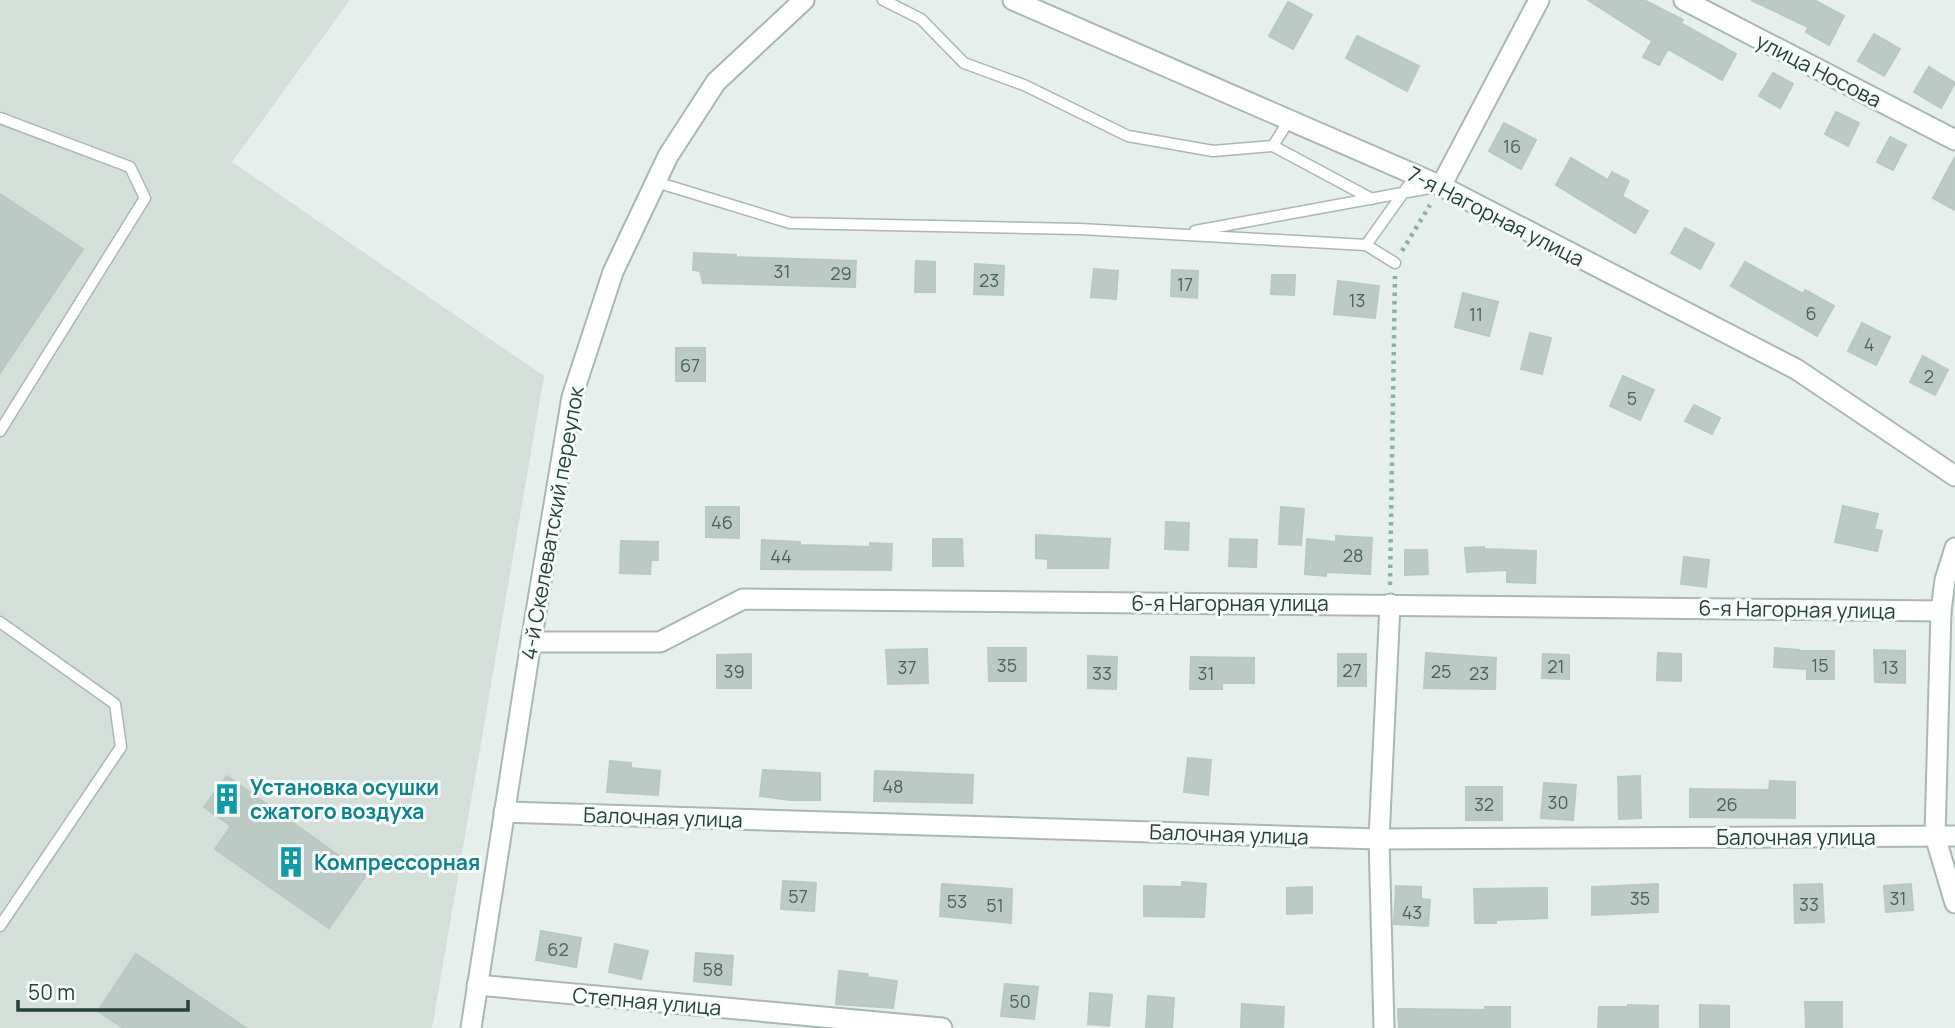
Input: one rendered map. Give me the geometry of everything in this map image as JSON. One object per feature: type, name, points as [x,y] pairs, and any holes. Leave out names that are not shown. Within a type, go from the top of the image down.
[{"type":"street","name":"4-й Скелеватский переулок","points":[[471,1028],[572,397],[614,272],[668,156],[716,82],[804,0]]},
{"type":"street","name":"7-я Нагорная улица","points":[[1013,0],[1441,186],[1796,369],[1955,476]]},
{"type":"street","points":[[1441,186],[1539,0]]},
{"type":"street","name":"улица Носова","points":[[1684,0],[1955,140]]},
{"type":"street","points":[[1955,548],[1945,580],[1941,611],[1935,836],[1955,903]]},
{"type":"street","name":"6-я Нагорная улица","points":[[531,642],[660,642],[743,599],[1941,611]]},
{"type":"street","points":[[1384,1028],[1379,839],[1390,604]]},
{"type":"street","name":"Балочная улица","points":[[504,812],[1379,839],[1955,836]]},
{"type":"street","name":"Степная улица","points":[[477,985],[942,1028]]},
{"type":"lane","points":[[883,0],[921,19],[964,64],[1024,85],[1128,136],[1213,151],[1273,146],[1372,199]]},
{"type":"lane","points":[[0,118],[131,167],[145,198],[0,431]]},
{"type":"lane","points":[[1273,146],[1289,120]]},
{"type":"lane","points":[[1366,245],[1416,175]]},
{"type":"lane","points":[[656,182],[790,223],[1080,229],[1366,245],[1395,262]]},
{"type":"lane","points":[[1177,234],[1441,186]]},
{"type":"lane","points":[[0,622],[115,705],[121,747],[0,926]]},
{"type":"path","points":[[1390,604],[1395,262],[1441,186]]},
{"type":"shaded area","points":[[0,0],[350,0],[232,162],[544,376],[432,1028],[0,1028]]},
{"type":"building","points":[[1588,0],[1644,0],[1683,20],[1681,23],[1736,54],[1722,80],[1668,49],[1659,65],[1643,57],[1652,41]]},
{"type":"building","points":[[1751,0],[1814,0],[1844,16],[1829,45],[1806,32],[1808,27]]},
{"type":"building","points":[[1288,2],[1312,15],[1293,49],[1269,36]]},
{"type":"building","points":[[1874,34],[1900,49],[1884,76],[1858,61]]},
{"type":"building","points":[[1357,36],[1419,66],[1407,91],[1346,58]]},
{"type":"building","points":[[1929,67],[1955,83],[1941,108],[1914,92]]},
{"type":"building","points":[[1773,73],[1793,84],[1780,108],[1759,96]]},
{"type":"building","points":[[1836,112],[1859,123],[1848,146],[1825,134]]},
{"type":"building","points":[[1504,123],[1536,140],[1521,169],[1489,151]]},
{"type":"building","points":[[1890,137],[1906,145],[1893,170],[1877,162]]},
{"type":"building","points":[[1955,157],[1955,210],[1933,198]]},
{"type":"building","points":[[1571,158],[1608,180],[1612,172],[1629,181],[1622,196],[1648,211],[1635,233],[1556,185]]},
{"type":"building","points":[[0,194],[83,249],[0,373]]},
{"type":"building","points":[[1685,228],[1714,244],[1700,269],[1671,253]]},
{"type":"building","points":[[694,253],[856,261],[855,287],[703,283],[700,271],[693,270]]},
{"type":"building","points":[[916,261],[935,262],[935,292],[915,292]]},
{"type":"building","points":[[1745,262],[1803,294],[1805,290],[1834,306],[1817,336],[1731,286]]},
{"type":"building","points":[[975,264],[1004,266],[1003,295],[974,294]]},
{"type":"building","points":[[1094,269],[1118,271],[1116,299],[1091,297]]},
{"type":"building","points":[[1172,270],[1198,271],[1197,298],[1171,296]]},
{"type":"building","points":[[1272,275],[1295,275],[1294,295],[1271,294]]},
{"type":"building","points":[[1338,281],[1379,286],[1375,318],[1334,314]]},
{"type":"building","points":[[1463,293],[1498,302],[1489,336],[1455,327]]},
{"type":"building","points":[[1862,323],[1890,337],[1876,365],[1848,351]]},
{"type":"building","points":[[1530,333],[1551,338],[1542,374],[1521,369]]},
{"type":"building","points":[[676,348],[705,348],[705,381],[676,381]]},
{"type":"building","points":[[1923,356],[1948,370],[1935,395],[1910,382]]},
{"type":"building","points":[[1623,376],[1654,390],[1640,420],[1610,406]]},
{"type":"building","points":[[1694,405],[1720,418],[1712,434],[1685,421]]},
{"type":"building","points":[[1843,506],[1878,514],[1874,529],[1882,531],[1877,551],[1835,542]]},
{"type":"building","points":[[706,507],[739,507],[739,538],[706,537]]},
{"type":"building","points":[[1281,507],[1304,509],[1301,545],[1279,544]]},
{"type":"building","points":[[1166,522],[1189,523],[1188,550],[1165,549]]},
{"type":"building","points":[[1036,535],[1110,539],[1108,568],[1048,568],[1048,559],[1036,558]]},
{"type":"building","points":[[1336,536],[1372,538],[1370,574],[1305,574],[1307,539],[1336,542]]},
{"type":"building","points":[[933,539],[962,539],[963,566],[933,566]]},
{"type":"building","points":[[1230,539],[1257,540],[1256,567],[1229,566]]},
{"type":"building","points":[[762,540],[800,542],[800,545],[870,547],[870,543],[892,544],[891,570],[761,569]]},
{"type":"building","points":[[621,541],[658,542],[658,560],[651,560],[650,574],[620,573]]},
{"type":"building","points":[[1465,548],[1536,551],[1535,583],[1507,582],[1507,570],[1467,572]]},
{"type":"building","points":[[1405,550],[1427,550],[1428,574],[1405,575]]},
{"type":"building","points":[[1684,557],[1709,560],[1706,587],[1681,584]]},
{"type":"building","points":[[988,648],[1026,648],[1026,681],[989,681]]},
{"type":"building","points":[[1775,648],[1834,651],[1834,679],[1807,679],[1807,669],[1774,667]]},
{"type":"building","points":[[927,649],[928,683],[888,684],[886,650]]},
{"type":"building","points":[[1874,650],[1905,651],[1905,683],[1875,682]]},
{"type":"building","points":[[1426,653],[1496,658],[1495,689],[1424,688]]},
{"type":"building","points":[[1658,653],[1681,654],[1681,681],[1657,680]]},
{"type":"building","points":[[751,654],[751,688],[717,688],[717,655]]},
{"type":"building","points":[[1338,654],[1366,654],[1366,686],[1338,686]]},
{"type":"building","points":[[1543,654],[1569,655],[1569,679],[1542,678]]},
{"type":"building","points":[[1088,656],[1117,657],[1116,689],[1088,688]]},
{"type":"building","points":[[1191,657],[1254,658],[1254,683],[1222,683],[1222,689],[1190,689]]},
{"type":"building","points":[[1188,758],[1211,760],[1208,795],[1184,792]]},
{"type":"building","points":[[610,761],[631,763],[631,768],[660,771],[658,795],[607,792]]},
{"type":"building","points":[[763,770],[820,773],[820,800],[760,796]]},
{"type":"building","points":[[875,771],[973,775],[972,803],[874,801]]},
{"type":"building","name":"Компрессорная","points":[[227,776],[366,875],[329,928],[215,849],[231,826],[204,807]]},
{"type":"building","points":[[1640,776],[1641,818],[1619,819],[1618,777]]},
{"type":"building","points":[[1770,781],[1795,782],[1795,818],[1690,817],[1690,789],[1769,790]]},
{"type":"building","points":[[1544,783],[1576,785],[1573,820],[1541,818]]},
{"type":"building","points":[[1466,787],[1502,787],[1502,820],[1466,820]]},
{"type":"building","points":[[783,881],[816,883],[814,911],[781,909]]},
{"type":"building","points":[[1182,882],[1206,884],[1204,917],[1144,916],[1144,886],[1182,887]]},
{"type":"building","points":[[942,884],[1012,889],[1011,923],[940,916]]},
{"type":"building","points":[[1658,884],[1658,912],[1592,915],[1592,887]]},
{"type":"building","points":[[1822,884],[1824,922],[1795,923],[1794,885]]},
{"type":"building","points":[[1911,884],[1913,910],[1886,912],[1884,886]]},
{"type":"building","points":[[1396,886],[1421,887],[1421,899],[1430,900],[1428,926],[1394,924]]},
{"type":"building","points":[[1312,887],[1312,913],[1287,914],[1287,888]]},
{"type":"building","points":[[1547,888],[1547,918],[1475,923],[1474,889]]},
{"type":"building","points":[[541,931],[581,938],[576,967],[536,960]]},
{"type":"building","points":[[615,944],[648,951],[641,979],[609,972]]},
{"type":"building","points":[[696,953],[733,956],[731,985],[694,981]]},
{"type":"building","points":[[136,954],[246,1028],[123,1028],[98,1011]]},
{"type":"building","points":[[839,971],[897,981],[893,1008],[836,1004]]},
{"type":"building","points":[[1005,984],[1038,987],[1034,1019],[1001,1016]]},
{"type":"building","points":[[1090,993],[1112,995],[1109,1026],[1088,1024]]},
{"type":"building","points":[[1148,996],[1174,998],[1172,1028],[1146,1028]]},
{"type":"building","points":[[1805,1002],[1842,1002],[1842,1028],[1806,1028]]},
{"type":"building","points":[[1242,1004],[1284,1007],[1283,1028],[1241,1028]]},
{"type":"building","points":[[1700,1005],[1729,1006],[1729,1028],[1700,1028]]},
{"type":"building","points":[[1658,1006],[1658,1028],[1598,1028],[1599,1007]]},
{"type":"building","points":[[1485,1007],[1510,1007],[1510,1028],[1399,1028],[1398,1009],[1485,1010]]},
{"type":"place","name":"Установка осушки сжатого воздуха","points":[[227,799]]},
{"type":"place","name":"Компрессорная","points":[[291,862]]}]
